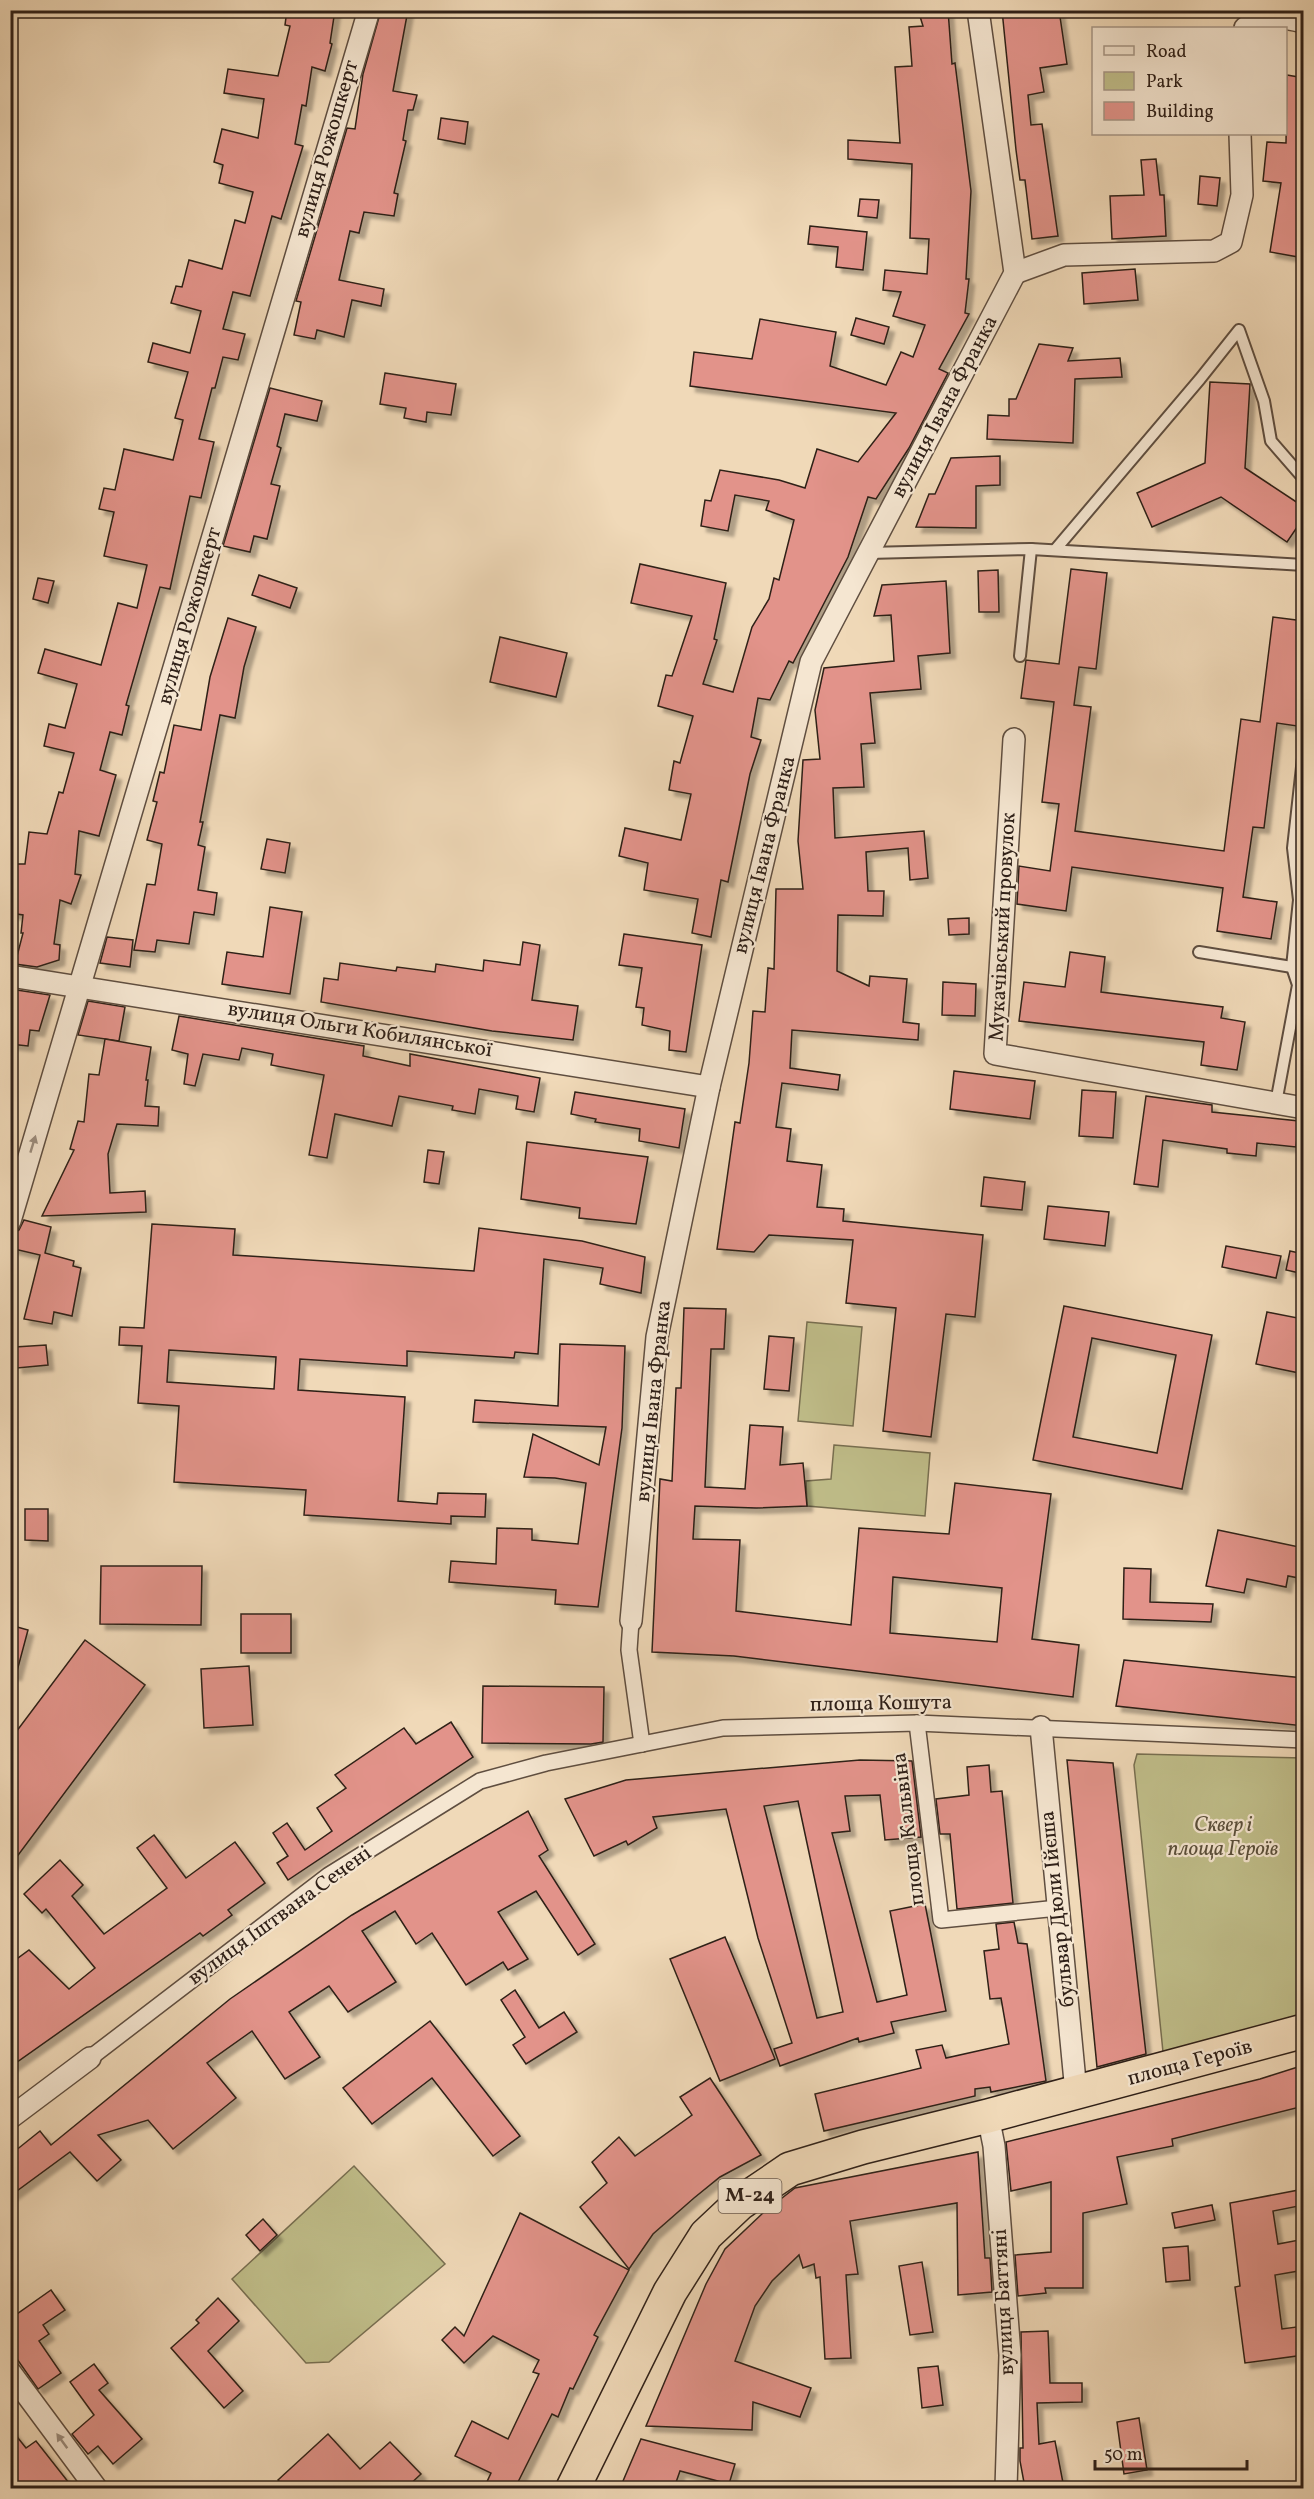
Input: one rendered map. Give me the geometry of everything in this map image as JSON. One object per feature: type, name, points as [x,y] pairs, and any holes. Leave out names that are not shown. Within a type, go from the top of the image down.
[{"type":"highway","name":"площа Героїв","points":[[1076,2092],[1304,2031]]},
{"type":"highway","name":"М-24","points":[[573,2488],[670,2292],[706,2235],[740,2203],[790,2169],[863,2147],[1076,2092]]},
{"type":"street","name":"вулиця Рожошкерт","points":[[10,1221],[369,10]]},
{"type":"street","points":[[978,10],[1015,273],[1064,255],[1214,251],[1231,242],[1242,195],[1240,135]]},
{"type":"street","points":[[1247,27],[1263,18],[1281,16],[1304,22]]},
{"type":"street","name":"вулиця Івана Франка","points":[[642,1744],[629,1650],[657,1337],[709,1087],[811,662],[1015,273]]},
{"type":"street","name":"Мукачівський провулок","points":[[1014,739],[995,1054],[1304,1108]]},
{"type":"street","name":"вулиця Ольги Кобилянської","points":[[10,976],[81,985],[709,1087]]},
{"type":"street","name":"площа Кошута","points":[[642,1744],[723,1728],[917,1723],[1041,1726],[1304,1740]]},
{"type":"street","name":"площа Кальвіна","points":[[917,1723],[941,1920],[1058,1908]]},
{"type":"street","name":"бульвар Дюли Ійєша","points":[[1041,1726],[1076,2092]]},
{"type":"street","name":"вулиця Іштвана Сечені","points":[[10,2118],[329,1875],[480,1781],[546,1763],[642,1744]]},
{"type":"street","name":"вулиця Баттяні","points":[[988,2116],[994,2146],[1010,2355],[1006,2488]]},
{"type":"street","points":[[10,2372],[96,2488]]},
{"type":"lane","points":[[1055,550],[1200,380],[1239,330],[1264,401],[1271,441],[1304,478]]},
{"type":"lane","points":[[1020,656],[1031,549]]},
{"type":"lane","points":[[868,553],[1031,549],[1304,565]]},
{"type":"lane","points":[[1276,1103],[1298,985],[1292,967],[1299,900],[1293,848],[1304,748]]},
{"type":"lane","points":[[1199,952],[1292,967]]},
{"type":"green space","points":[[807,1322],[862,1327],[853,1426],[798,1421]]},
{"type":"green space","points":[[834,1445],[930,1453],[925,1516],[807,1506],[806,1481],[831,1479]]},
{"type":"green space","name":"Сквер і площа Героїв","points":[[1137,1754],[1303,1758],[1303,2014],[1285,2027],[1163,2052],[1134,1765]]},
{"type":"green space","points":[[354,2166],[445,2264],[329,2362],[306,2363],[232,2279]]},
{"type":"building","points":[[287,10],[335,10],[330,43],[332,44],[325,71],[312,67],[306,106],[302,105],[295,144],[303,146],[281,219],[272,216],[250,296],[233,292],[223,329],[245,334],[238,360],[223,357],[215,388],[212,388],[199,439],[214,442],[201,498],[190,496],[170,589],[160,587],[126,705],[129,706],[122,735],[110,732],[100,770],[116,775],[99,836],[79,831],[75,874],[81,875],[71,904],[60,900],[54,944],[60,945],[59,960],[37,967],[15,964],[23,933],[21,933],[23,915],[10,913],[10,892],[16,864],[25,864],[29,832],[47,834],[59,792],[63,793],[74,753],[44,746],[49,724],[65,728],[77,684],[38,673],[45,649],[101,665],[118,603],[137,608],[147,565],[104,556],[114,512],[99,509],[104,488],[115,490],[124,449],[173,460],[183,420],[175,418],[188,372],[148,362],[153,343],[190,353],[201,311],[171,303],[176,286],[182,287],[189,260],[222,269],[235,220],[245,223],[253,192],[219,183],[223,165],[214,162],[222,129],[258,138],[264,99],[224,93],[228,69],[278,76],[290,26],[285,25]]},
{"type":"building","points":[[381,10],[408,10],[393,91],[417,95],[413,110],[408,110],[403,140],[406,141],[394,193],[398,194],[394,216],[364,212],[359,233],[350,231],[339,280],[384,289],[381,306],[352,300],[344,337],[317,330],[315,339],[294,335],[301,302],[296,301],[347,128],[355,129],[363,74]]},
{"type":"building","points":[[918,10],[948,10],[952,64],[955,63],[971,191],[966,279],[969,279],[965,313],[969,314],[939,369],[948,373],[909,448],[876,499],[868,497],[848,557],[793,663],[789,661],[770,700],[758,698],[751,737],[761,740],[750,774],[728,882],[721,880],[711,937],[692,933],[698,899],[644,890],[648,863],[619,856],[625,828],[681,840],[691,794],[669,790],[674,761],[680,763],[693,716],[658,706],[666,675],[672,676],[692,616],[631,603],[640,564],[726,583],[714,639],[717,640],[703,684],[733,692],[752,627],[769,599],[774,578],[779,580],[794,520],[766,510],[769,501],[735,495],[728,531],[701,526],[705,500],[711,501],[720,470],[779,480],[805,488],[817,449],[858,462],[896,413],[690,386],[694,352],[752,359],[760,319],[836,332],[830,366],[886,385],[901,352],[913,357],[925,325],[893,316],[901,292],[883,290],[885,270],[927,274],[929,239],[910,238],[912,164],[848,159],[848,140],[900,143],[895,67],[912,66],[909,27],[923,26]]},
{"type":"building","points":[[1002,10],[1059,10],[1067,64],[1040,68],[1044,92],[1028,95],[1031,125],[1042,124],[1058,236],[1032,239],[1025,180],[1020,180],[1016,150]]},
{"type":"building","points":[[1287,75],[1304,78],[1304,164],[1300,205],[1304,206],[1304,258],[1270,252],[1281,183],[1263,181],[1267,142],[1286,143]]},
{"type":"building","points":[[441,118],[468,122],[465,144],[438,139]]},
{"type":"building","points":[[1156,159],[1160,195],[1164,195],[1166,236],[1112,239],[1110,196],[1144,195],[1141,160]]},
{"type":"building","points":[[1200,176],[1220,178],[1217,206],[1198,204]]},
{"type":"building","points":[[860,199],[879,200],[877,218],[858,216]]},
{"type":"building","points":[[810,226],[867,232],[863,270],[836,267],[838,247],[808,244]]},
{"type":"building","points":[[1135,269],[1138,300],[1084,304],[1082,273]]},
{"type":"building","points":[[856,318],[889,327],[884,344],[851,335]]},
{"type":"building","points":[[1039,344],[1073,348],[1068,361],[1120,358],[1122,377],[1075,379],[1073,443],[987,439],[988,415],[1009,416],[1009,399],[1016,399]]},
{"type":"building","points":[[385,373],[456,384],[451,415],[427,412],[426,422],[404,418],[406,408],[380,404]]},
{"type":"building","points":[[1210,382],[1250,384],[1245,468],[1304,507],[1304,517],[1287,542],[1221,497],[1152,527],[1137,493],[1205,463]]},
{"type":"building","points":[[270,388],[322,401],[317,421],[285,414],[277,446],[281,448],[271,484],[280,486],[267,539],[254,536],[250,552],[223,546]]},
{"type":"building","points":[[1000,456],[1000,485],[976,486],[976,528],[916,527],[929,494],[935,494],[951,458]]},
{"type":"building","points":[[1071,569],[1107,573],[1096,669],[1079,667],[1074,705],[1091,707],[1075,831],[1224,851],[1241,719],[1260,722],[1273,617],[1304,621],[1304,671],[1297,726],[1277,723],[1264,828],[1253,827],[1243,897],[1277,902],[1271,939],[1217,931],[1223,888],[1072,867],[1066,911],[1017,904],[1019,866],[1050,871],[1059,804],[1042,802],[1054,702],[1021,698],[1026,660],[1059,664]]},
{"type":"building","points":[[998,570],[999,612],[979,612],[978,571]]},
{"type":"building","points":[[259,575],[297,588],[290,608],[252,595]]},
{"type":"building","points":[[38,578],[54,581],[48,603],[33,599]]},
{"type":"building","points":[[946,581],[950,653],[918,656],[921,689],[870,693],[875,743],[861,744],[864,787],[833,788],[835,838],[924,831],[928,878],[910,880],[908,848],[866,852],[868,891],[884,891],[883,916],[838,915],[837,971],[869,986],[870,976],[907,979],[903,1022],[919,1024],[918,1040],[792,1030],[790,1068],[840,1075],[838,1090],[782,1083],[776,1127],[791,1129],[787,1161],[822,1165],[817,1207],[844,1209],[843,1221],[983,1235],[975,1317],[946,1314],[931,1437],[883,1431],[896,1308],[846,1303],[853,1240],[769,1235],[754,1252],[717,1249],[735,1122],[740,1123],[749,1063],[753,1011],[765,1012],[768,968],[774,969],[776,889],[803,889],[798,841],[803,760],[820,759],[815,710],[824,668],[894,661],[891,615],[874,616],[882,585]]},
{"type":"building","points":[[228,618],[256,627],[244,667],[235,718],[220,715],[200,822],[203,822],[198,845],[205,847],[198,890],[217,893],[214,915],[194,912],[189,944],[157,940],[155,952],[134,950],[147,884],[155,885],[162,844],[147,840],[157,802],[153,801],[160,772],[164,773],[174,725],[201,730],[210,677]]},
{"type":"building","points":[[500,637],[567,653],[556,697],[490,682]]},
{"type":"building","points":[[267,839],[290,843],[285,873],[261,869]]},
{"type":"building","points":[[270,907],[302,912],[290,994],[222,984],[227,952],[263,957]]},
{"type":"building","points":[[969,918],[969,934],[949,935],[948,919]]},
{"type":"building","points":[[624,934],[702,945],[686,1052],[669,1050],[670,1031],[642,1025],[644,1008],[636,1007],[642,968],[619,965]]},
{"type":"building","points":[[107,937],[133,940],[130,967],[100,963]]},
{"type":"building","points":[[523,942],[540,945],[532,1000],[578,1006],[573,1040],[492,1031],[321,1002],[324,978],[338,980],[340,963],[396,971],[397,967],[435,972],[436,964],[483,971],[484,960],[520,965]]},
{"type":"building","points":[[1070,952],[1105,957],[1101,992],[1223,1007],[1221,1018],[1245,1022],[1237,1070],[1201,1065],[1204,1042],[1019,1021],[1024,982],[1065,987]]},
{"type":"building","points":[[943,982],[976,984],[975,1016],[942,1015]]},
{"type":"building","points":[[10,989],[50,995],[39,1031],[30,1030],[28,1046],[10,1044]]},
{"type":"building","points":[[88,1001],[125,1007],[119,1041],[78,1035]]},
{"type":"building","points":[[179,1016],[364,1046],[363,1056],[410,1066],[410,1054],[540,1078],[534,1112],[516,1109],[518,1096],[479,1089],[475,1114],[452,1110],[453,1106],[399,1096],[392,1126],[335,1114],[327,1158],[309,1155],[324,1075],[271,1065],[273,1054],[242,1048],[239,1060],[203,1054],[195,1086],[184,1084],[188,1054],[172,1050]]},
{"type":"building","points":[[105,1039],[151,1047],[145,1106],[159,1107],[158,1126],[117,1124],[108,1154],[110,1193],[145,1191],[146,1212],[42,1216],[74,1150],[70,1149],[78,1121],[84,1122],[89,1074],[99,1075]]},
{"type":"building","points":[[954,1071],[1035,1081],[1030,1119],[950,1109]]},
{"type":"building","points":[[1082,1090],[1116,1092],[1113,1138],[1079,1136]]},
{"type":"building","points":[[575,1092],[685,1109],[679,1148],[639,1141],[640,1129],[595,1122],[596,1119],[571,1114]]},
{"type":"building","points":[[1146,1096],[1212,1105],[1212,1112],[1299,1121],[1296,1147],[1257,1143],[1256,1156],[1227,1153],[1227,1149],[1163,1140],[1158,1187],[1134,1184]]},
{"type":"building","points":[[527,1142],[648,1157],[636,1224],[579,1218],[580,1208],[521,1199]]},
{"type":"building","points":[[428,1150],[444,1152],[439,1184],[424,1182]]},
{"type":"building","points":[[984,1177],[1025,1182],[1022,1210],[981,1206]]},
{"type":"building","points":[[1048,1206],[1109,1212],[1105,1246],[1044,1239]]},
{"type":"building","points":[[24,1220],[51,1227],[45,1253],[74,1261],[73,1266],[81,1268],[72,1316],[54,1312],[52,1324],[24,1319],[40,1255],[10,1248],[14,1233],[19,1230]]},
{"type":"building","points":[[152,1224],[235,1229],[233,1255],[474,1271],[479,1228],[582,1241],[645,1257],[641,1293],[600,1284],[603,1268],[544,1259],[538,1354],[515,1352],[514,1358],[407,1351],[407,1366],[300,1359],[298,1390],[405,1397],[398,1501],[437,1504],[438,1493],[486,1494],[485,1517],[451,1516],[451,1524],[304,1515],[306,1490],[174,1482],[179,1406],[138,1403],[142,1346],[119,1345],[120,1327],[144,1328]],"holes":[[[169,1350],[276,1357],[274,1389],[167,1382]]]},
{"type":"building","points":[[1226,1246],[1281,1256],[1276,1278],[1222,1267]]},
{"type":"building","points":[[1290,1251],[1304,1254],[1304,1274],[1286,1270]]},
{"type":"building","points":[[1064,1306],[1212,1335],[1182,1489],[1033,1460]],"holes":[[[1092,1338],[1176,1355],[1157,1453],[1073,1437]]]},
{"type":"building","points":[[684,1308],[726,1309],[724,1349],[711,1349],[705,1487],[745,1489],[750,1425],[783,1427],[780,1465],[803,1463],[807,1506],[756,1508],[695,1506],[693,1539],[740,1540],[736,1611],[851,1625],[859,1528],[949,1534],[955,1483],[1051,1494],[1032,1639],[1079,1645],[1073,1697],[734,1656],[652,1652],[660,1479],[672,1481],[676,1388],[681,1388]],"holes":[[[893,1577],[1002,1588],[997,1642],[890,1633]]]},
{"type":"building","points":[[1267,1312],[1303,1319],[1299,1337],[1304,1338],[1304,1374],[1256,1364]]},
{"type":"building","points":[[769,1336],[794,1338],[789,1391],[764,1389]]},
{"type":"building","points":[[560,1344],[625,1346],[622,1428],[598,1607],[555,1604],[556,1590],[449,1582],[451,1561],[496,1564],[497,1528],[532,1529],[532,1540],[578,1544],[586,1483],[555,1478],[524,1477],[533,1434],[599,1465],[606,1427],[473,1422],[475,1400],[558,1406]]},
{"type":"building","points":[[46,1345],[48,1365],[17,1368],[15,1347]]},
{"type":"building","points":[[25,1509],[48,1509],[48,1541],[25,1540]]},
{"type":"building","points":[[1218,1530],[1304,1548],[1304,1579],[1288,1576],[1286,1587],[1247,1579],[1244,1593],[1206,1586]]},
{"type":"building","points":[[101,1566],[202,1566],[201,1625],[100,1624]]},
{"type":"building","points":[[1124,1568],[1151,1569],[1150,1602],[1213,1604],[1211,1622],[1123,1619]]},
{"type":"building","points":[[241,1614],[291,1614],[291,1653],[241,1653]]},
{"type":"building","points":[[10,1625],[28,1630],[16,1675],[10,1674]]},
{"type":"building","points":[[85,1640],[145,1685],[10,1866],[10,1740]]},
{"type":"building","points":[[1124,1660],[1304,1678],[1304,1726],[1116,1706]]},
{"type":"building","points":[[249,1666],[253,1725],[204,1728],[201,1669]]},
{"type":"building","points":[[483,1686],[604,1687],[603,1742],[591,1744],[482,1743]]},
{"type":"building","points":[[451,1722],[473,1757],[288,1880],[277,1863],[288,1856],[273,1833],[287,1823],[305,1850],[332,1831],[317,1808],[346,1788],[335,1775],[404,1728],[416,1744]]},
{"type":"building","points":[[860,1760],[912,1761],[921,1837],[885,1840],[880,1795],[845,1796],[850,1831],[832,1833],[877,2002],[907,1995],[890,1911],[925,1904],[946,2011],[891,2022],[894,2033],[859,2042],[858,2038],[780,2066],[774,2049],[792,2043],[758,1938],[726,1809],[653,1817],[657,1828],[628,1845],[626,1841],[594,1856],[565,1799],[626,1780]],"holes":[[[798,1801],[843,2012],[817,2018],[764,1806]]]},
{"type":"building","points":[[1067,1760],[1113,1763],[1146,2054],[1097,2067]]},
{"type":"building","points":[[989,1765],[991,1792],[1002,1791],[1013,1903],[957,1909],[950,1834],[940,1834],[936,1799],[969,1795],[967,1767]]},
{"type":"building","points":[[528,1811],[548,1850],[539,1856],[595,1944],[578,1955],[536,1891],[498,1912],[528,1959],[508,1970],[503,1962],[466,1985],[432,1933],[416,1944],[395,1911],[362,1931],[396,1982],[348,2012],[329,1986],[289,2012],[320,2057],[285,2079],[252,2031],[207,2063],[236,2098],[173,2149],[148,2120],[98,2135],[121,2160],[97,2181],[70,2152],[10,2196],[10,2155],[40,2131],[51,2145],[230,1999],[352,1915]]},
{"type":"building","points":[[154,1835],[186,1878],[235,1842],[265,1883],[228,1910],[232,1915],[203,1936],[200,1933],[10,2067],[10,1964],[29,1950],[69,1989],[95,1968],[46,1909],[42,1913],[24,1894],[60,1860],[83,1885],[72,1896],[104,1934],[167,1888],[137,1848]]},
{"type":"building","points":[[1014,1922],[1018,1943],[1027,1944],[1046,2081],[991,2092],[990,2087],[975,2089],[975,2096],[824,2131],[815,2094],[921,2068],[916,2050],[942,2045],[946,2058],[1009,2044],[1001,1998],[990,1999],[984,1951],[999,1949],[996,1924]]},
{"type":"building","points":[[725,1937],[775,2059],[720,2081],[670,1959]]},
{"type":"building","points":[[515,1990],[539,2028],[564,2012],[577,2032],[526,2064],[513,2045],[525,2037],[501,2000]]},
{"type":"building","points":[[430,2021],[520,2136],[493,2156],[432,2078],[372,2124],[343,2088]]},
{"type":"building","points":[[1304,2065],[1304,2106],[1172,2139],[1173,2146],[1117,2157],[1127,2204],[1083,2213],[1083,2288],[1045,2288],[1046,2293],[1018,2296],[1015,2255],[1051,2252],[1051,2182],[1011,2191],[1006,2142],[1260,2079]]},
{"type":"building","points":[[710,2078],[761,2155],[720,2177],[694,2198],[653,2234],[629,2269],[580,2207],[607,2183],[592,2162],[619,2137],[635,2156],[692,2115],[680,2097]]},
{"type":"building","points":[[978,2152],[985,2258],[990,2258],[992,2292],[958,2295],[957,2203],[850,2221],[858,2274],[846,2275],[851,2358],[825,2359],[820,2277],[816,2278],[814,2264],[803,2268],[799,2255],[772,2281],[755,2306],[735,2361],[811,2388],[800,2417],[753,2402],[752,2430],[646,2426],[706,2284],[725,2249],[764,2212],[795,2188]]},
{"type":"building","points":[[1304,2189],[1304,2205],[1273,2211],[1278,2244],[1299,2240],[1304,2255],[1304,2270],[1275,2275],[1282,2329],[1304,2326],[1304,2355],[1245,2363],[1235,2287],[1240,2286],[1230,2203]]},
{"type":"building","points":[[1212,2205],[1215,2220],[1175,2228],[1172,2213]]},
{"type":"building","points":[[520,2213],[629,2270],[594,2335],[598,2337],[573,2389],[570,2388],[558,2417],[552,2414],[515,2488],[484,2488],[491,2473],[455,2456],[472,2421],[508,2439],[539,2374],[533,2372],[539,2360],[493,2336],[464,2363],[442,2340],[455,2327],[464,2336]]},
{"type":"building","points":[[263,2219],[277,2235],[260,2251],[246,2235]]},
{"type":"building","points":[[1188,2246],[1190,2280],[1166,2282],[1163,2248]]},
{"type":"building","points":[[922,2262],[933,2332],[910,2335],[899,2266]]},
{"type":"building","points":[[51,2290],[65,2310],[43,2325],[49,2334],[39,2341],[61,2373],[38,2389],[10,2349],[10,2319]]},
{"type":"building","points":[[218,2298],[239,2321],[208,2351],[243,2391],[224,2408],[171,2348],[199,2323],[196,2320]]},
{"type":"building","points":[[1048,2331],[1050,2383],[1082,2383],[1082,2402],[1037,2403],[1039,2444],[1055,2441],[1064,2488],[1025,2488],[1020,2461],[1020,2448],[1023,2448],[1021,2332]]},
{"type":"building","points":[[94,2364],[108,2383],[99,2390],[142,2439],[113,2464],[98,2446],[88,2454],[72,2434],[94,2415],[70,2382]]},
{"type":"building","points":[[938,2366],[943,2405],[922,2408],[918,2368]]},
{"type":"building","points":[[1139,2418],[1147,2470],[1124,2474],[1117,2422]]},
{"type":"building","points":[[10,2428],[26,2448],[36,2441],[73,2488],[20,2488],[10,2476]]},
{"type":"building","points":[[328,2434],[360,2469],[390,2442],[421,2474],[406,2488],[286,2488],[278,2480]]},
{"type":"building","points":[[641,2439],[735,2464],[729,2484],[680,2471],[674,2488],[620,2488]]}]
